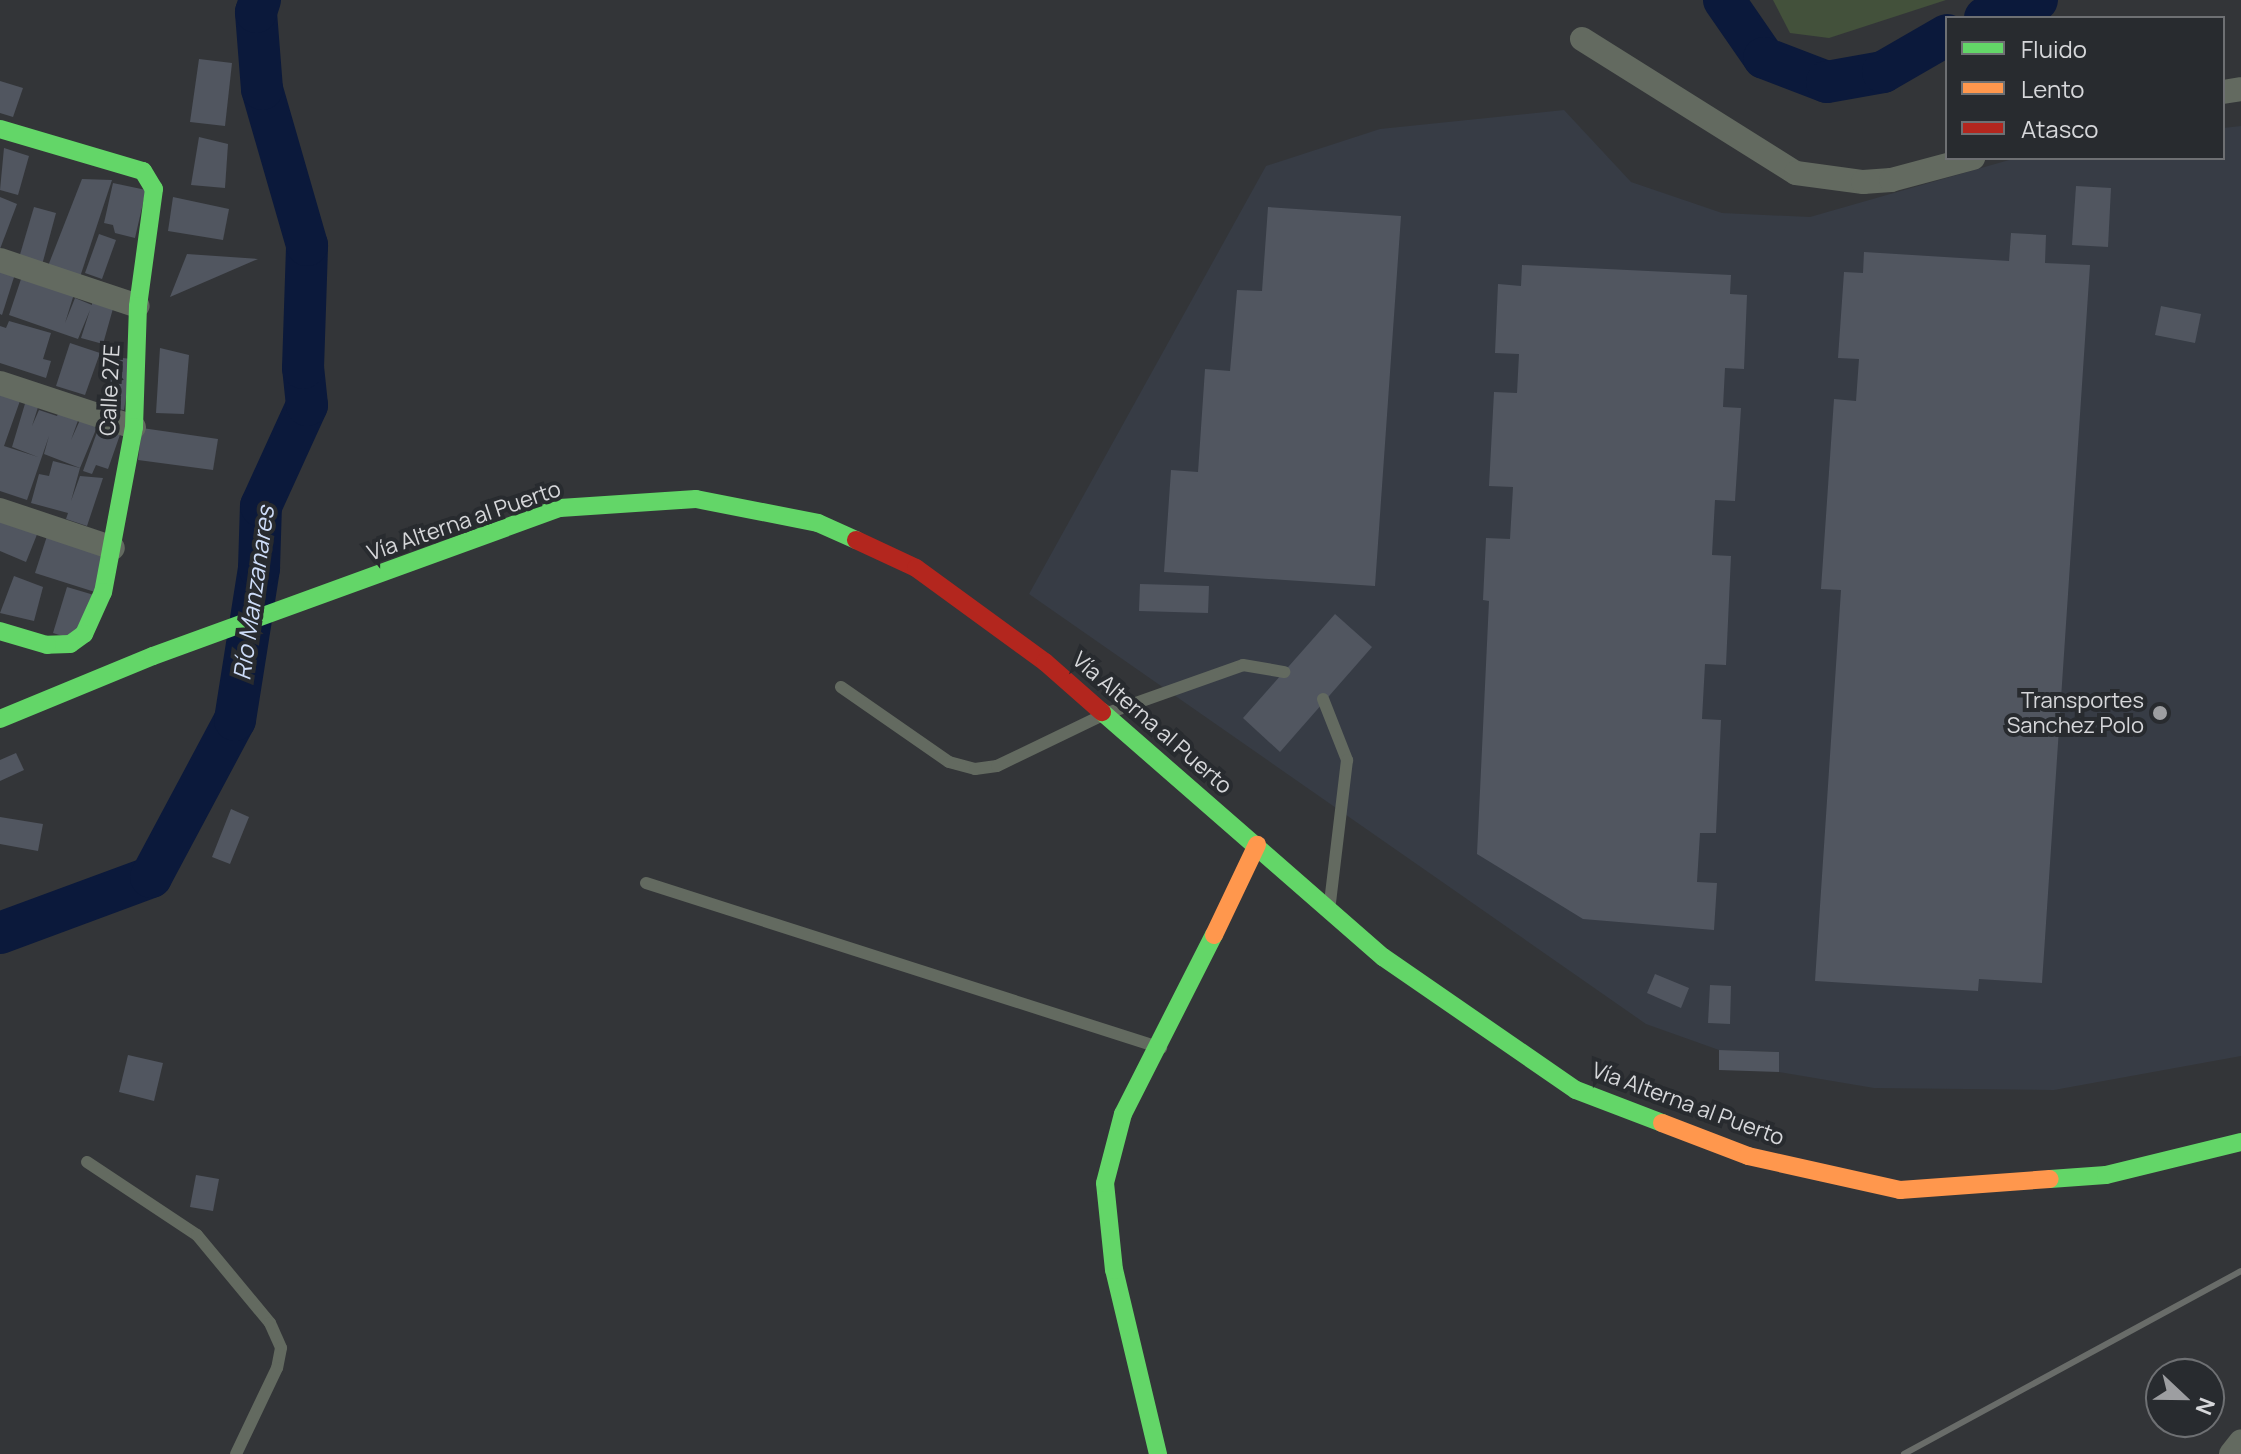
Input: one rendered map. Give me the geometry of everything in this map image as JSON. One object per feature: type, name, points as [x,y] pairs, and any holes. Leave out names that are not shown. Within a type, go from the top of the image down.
[{"type":"main road","name":"Calle 27E","points":[[0,130],[143,171],[154,189],[138,306],[134,427],[103,592],[84,634],[70,644],[47,645],[0,631]]},
{"type":"main road","name":"Vía Alterna al Puerto","points":[[0,719],[153,656],[304,604],[560,508],[696,499],[818,523],[916,568],[1045,662],[1383,957],[1576,1090],[1748,1156],[1900,1190],[2106,1175],[2241,1142]]},
{"type":"main road","points":[[1158,1454],[1152,1412],[1114,1270],[1105,1183],[1123,1114],[1161,1048],[1257,845]]},
{"type":"street","points":[[1582,39],[1796,173],[1863,182],[1891,180],[1966,160]]},
{"type":"street","points":[[0,260],[138,306]]},
{"type":"street","points":[[0,383],[134,427]]},
{"type":"street","points":[[0,510],[113,548]]},
{"type":"street","points":[[2231,1454],[2241,1441]]},
{"type":"lane","points":[[841,687],[949,762],[975,769],[997,766],[1105,714],[1243,665],[1284,672]]},
{"type":"lane","points":[[1323,699],[1347,760],[1330,909]]},
{"type":"lane","points":[[646,883],[1161,1048]]},
{"type":"lane","points":[[87,1162],[197,1235],[270,1323],[281,1348],[277,1368],[236,1454]]},
{"type":"shaded area","points":[[1564,110],[1631,182],[1722,213],[1810,217],[2009,160],[2225,160],[2225,128],[2241,126],[2241,1056],[2054,1090],[1874,1088],[1779,1072],[1779,1052],[1719,1050],[1646,1024],[1029,594],[1266,166],[1380,129]]},
{"type":"green space","points":[[1773,0],[1946,0],[1829,38],[1790,33]]},
{"type":"building","points":[[199,59],[232,63],[225,126],[190,122]]},
{"type":"building","points":[[0,81],[23,88],[13,117],[0,113]]},
{"type":"building","points":[[199,137],[228,144],[225,188],[191,185]]},
{"type":"building","points":[[4,148],[29,156],[18,195],[0,190]]},
{"type":"building","points":[[82,179],[112,180],[80,277],[48,266]]},
{"type":"building","points":[[113,183],[146,190],[135,238],[115,233],[113,225],[104,223]]},
{"type":"building","points":[[2076,186],[2111,188],[2108,247],[2072,245]]},
{"type":"building","points":[[0,197],[17,204],[0,249]]},
{"type":"building","points":[[173,197],[229,209],[223,240],[168,231]]},
{"type":"building","points":[[34,207],[56,213],[42,265],[19,258]]},
{"type":"building","points":[[1268,207],[1401,216],[1375,586],[1164,572],[1171,470],[1198,472],[1205,369],[1230,371],[1237,290],[1262,291]]},
{"type":"building","points":[[2011,233],[2046,235],[2045,263],[2090,265],[2042,983],[1979,979],[1978,991],[1815,981],[1841,590],[1821,589],[1834,399],[1856,401],[1859,359],[1838,358],[1844,272],[1863,273],[1864,252],[2009,261]]},
{"type":"building","points":[[99,234],[116,240],[102,279],[85,273]]},
{"type":"building","points":[[187,254],[258,259],[170,297]]},
{"type":"building","points":[[1522,265],[1731,275],[1730,294],[1747,295],[1744,369],[1725,368],[1723,407],[1741,408],[1735,501],[1715,500],[1712,555],[1731,556],[1726,665],[1705,664],[1702,719],[1721,720],[1716,833],[1700,833],[1697,882],[1717,883],[1714,930],[1583,919],[1477,854],[1489,601],[1483,600],[1486,538],[1510,539],[1513,487],[1489,486],[1494,392],[1517,393],[1519,354],[1495,353],[1498,284],[1521,286]]},
{"type":"building","points":[[0,269],[15,274],[2,315],[0,314]]},
{"type":"building","points":[[22,276],[74,294],[65,323],[75,298],[92,305],[92,299],[114,305],[103,344],[81,338],[90,310],[78,339],[9,315]]},
{"type":"building","points":[[2161,306],[2201,314],[2195,343],[2155,335]]},
{"type":"building","points":[[9,321],[51,333],[43,359],[51,361],[46,378],[0,363],[0,326],[6,328]]},
{"type":"building","points":[[70,343],[100,353],[85,395],[56,386]]},
{"type":"building","points":[[160,348],[189,355],[184,414],[156,413]]},
{"type":"building","points":[[113,357],[132,359],[124,410],[105,407]]},
{"type":"building","points":[[0,391],[21,398],[4,446],[38,457],[12,447],[27,397],[40,401],[32,426],[39,410],[57,416],[60,409],[80,415],[71,440],[80,420],[97,427],[80,468],[44,454],[49,436],[27,500],[0,491]]},
{"type":"building","points":[[101,421],[122,429],[108,469],[96,465],[92,474],[83,471]]},
{"type":"building","points":[[142,428],[218,439],[213,470],[138,460]]},
{"type":"building","points":[[53,461],[80,468],[71,501],[80,476],[103,478],[87,526],[66,519],[68,513],[31,503],[39,474],[49,476]]},
{"type":"building","points":[[0,519],[38,532],[26,562],[0,551]]},
{"type":"building","points":[[48,533],[107,552],[95,592],[35,573]]},
{"type":"building","points":[[14,576],[43,587],[34,621],[0,613]]},
{"type":"building","points":[[1140,584],[1209,586],[1208,613],[1139,611]]},
{"type":"building","points":[[67,587],[94,595],[72,639],[53,633]]},
{"type":"building","points":[[1335,614],[1372,647],[1280,752],[1243,718]]},
{"type":"building","points":[[16,753],[24,770],[0,781],[0,760]]},
{"type":"building","points":[[231,809],[249,817],[230,864],[212,857]]},
{"type":"building","points":[[0,817],[43,824],[38,851],[0,844]]},
{"type":"building","points":[[1655,974],[1689,988],[1681,1008],[1647,993]]},
{"type":"building","points":[[1710,985],[1731,986],[1730,1024],[1708,1023]]},
{"type":"building","points":[[1719,1050],[1779,1052],[1779,1072],[1719,1070]]},
{"type":"building","points":[[128,1055],[163,1063],[154,1101],[119,1092]]},
{"type":"building","points":[[196,1175],[219,1179],[213,1211],[190,1207]]},
{"type":"waterway","name":"Río Manzanares","points":[[0,933],[151,877],[235,720],[259,568],[261,506],[307,405],[303,368],[307,245],[262,89],[256,12],[260,0]]},
{"type":"waterway","name":"Río Manzanares","points":[[1724,0],[1764,58],[1827,82],[1883,72],[1945,36]]},
{"type":"waterway","name":"Río Manzanares","points":[[1991,16],[2037,0]]},
{"type":"railway","points":[[1904,1454],[2241,1271]]},
{"type":"traffic: fast","points":[[0,129],[143,171],[154,189],[138,306],[134,427],[103,592],[84,634],[70,644],[47,645],[0,631]]},
{"type":"traffic: fast","points":[[0,719],[153,656],[560,508],[696,499],[818,523],[856,540]]},
{"type":"traffic: fast","points":[[1102,712],[1383,957],[1576,1090],[1662,1123]]},
{"type":"traffic: fast","points":[[1158,1454],[1114,1270],[1105,1183],[1123,1114],[1214,935]]},
{"type":"traffic: fast","points":[[2050,1179],[2106,1175],[2241,1142]]},
{"type":"traffic: slow","points":[[1214,935],[1257,845]]},
{"type":"traffic: slow","points":[[1662,1123],[1748,1156],[1900,1190],[2050,1179]]},
{"type":"traffic: jam","points":[[856,540],[916,568],[1045,662],[1102,712]]},
{"type":"place","name":"Transportes Sanchez Polo","points":[[2160,713]]}]
